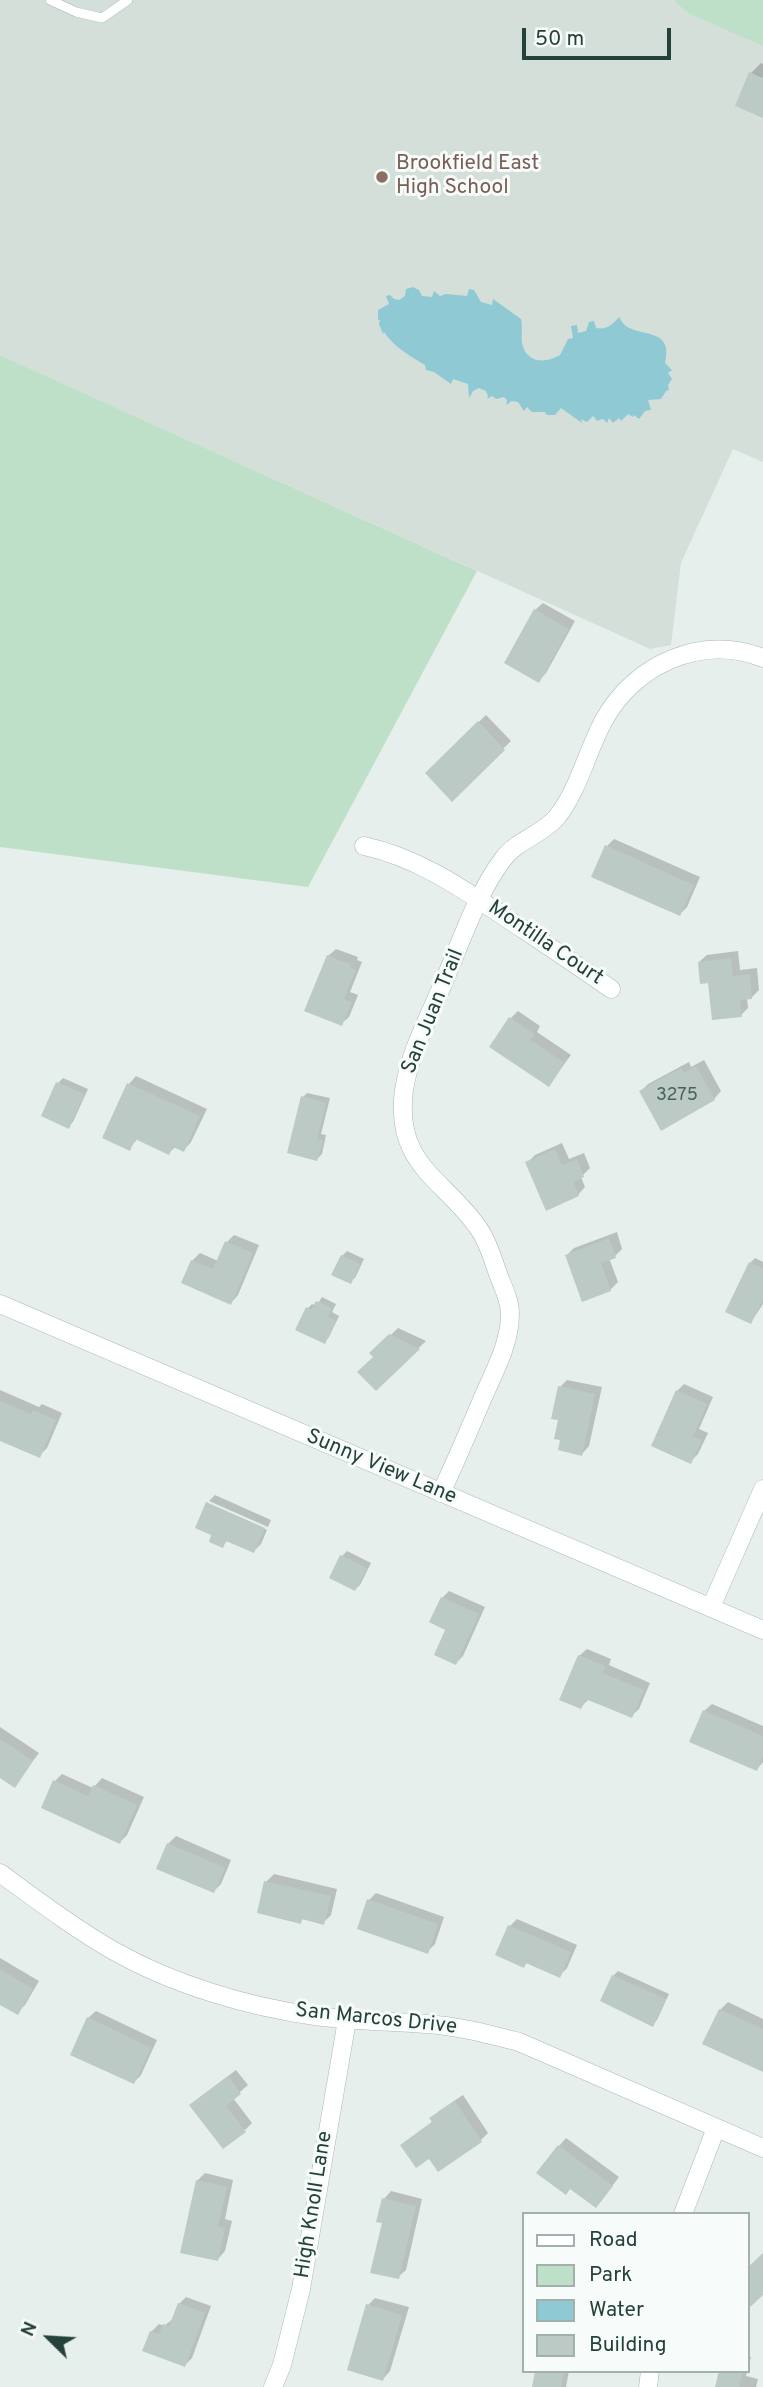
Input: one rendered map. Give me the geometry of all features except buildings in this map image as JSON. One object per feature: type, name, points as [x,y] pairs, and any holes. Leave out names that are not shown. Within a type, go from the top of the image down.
[{"type":"street","name":"San Juan Trail","points":[[441,1493],[506,1346],[510,1315],[508,1300],[480,1230],[426,1173],[410,1143],[405,1127],[404,1092],[417,1046],[479,900],[504,857],[550,825],[566,804],[603,722],[615,702],[639,678],[659,665],[690,652],[739,652],[763,658]]},
{"type":"street","name":"Montilla Court","points":[[364,846],[405,858],[432,871],[611,989]]},
{"type":"street","name":"Sunny View Lane","points":[[0,1304],[763,1630]]},
{"type":"street","points":[[711,1607],[763,1489]]},
{"type":"street","name":"San Marcos Drive","points":[[0,1873],[115,1952],[155,1971],[224,1996],[310,2015],[347,2020],[428,2024],[478,2031],[519,2042],[763,2148]]},
{"type":"street","name":"High Knoll Lane","points":[[273,2387],[282,2365],[301,2290],[347,2020]]},
{"type":"street","points":[[684,2212],[716,2128]]},
{"type":"lane","points":[[50,0],[76,12],[102,18],[128,0]]},
{"type":"shaded area","name":"Brookfield East High School","points":[[0,0],[763,0],[763,462],[733,449],[681,563],[671,645],[650,649],[0,355]]},
{"type":"green space","points":[[763,0],[763,46],[690,14],[675,2]]},
{"type":"green space","points":[[0,355],[477,571],[308,887],[0,847]]},
{"type":"water","points":[[413,287],[419,290],[422,296],[432,297],[434,291],[440,296],[467,296],[469,289],[474,290],[481,302],[492,305],[493,299],[521,319],[524,350],[537,360],[548,360],[560,355],[568,339],[573,338],[571,326],[577,325],[578,333],[586,331],[589,322],[594,321],[596,328],[606,328],[619,317],[626,326],[654,335],[665,344],[665,363],[672,370],[668,373],[672,379],[668,385],[669,390],[661,399],[648,400],[651,410],[645,411],[639,419],[628,414],[621,421],[619,418],[613,423],[609,418],[607,423],[603,419],[597,421],[593,416],[587,422],[581,419],[582,423],[561,408],[555,415],[532,412],[527,407],[524,411],[518,402],[512,401],[506,405],[507,400],[504,397],[496,399],[492,396],[487,399],[486,391],[479,388],[473,391],[469,398],[468,384],[453,379],[451,384],[434,372],[426,370],[425,365],[397,347],[384,332],[383,334],[378,310],[389,304],[386,296],[390,295],[399,300],[405,296],[406,289]]},
{"type":"place","name":"Brookfield East High School","points":[[382,177]]}]
